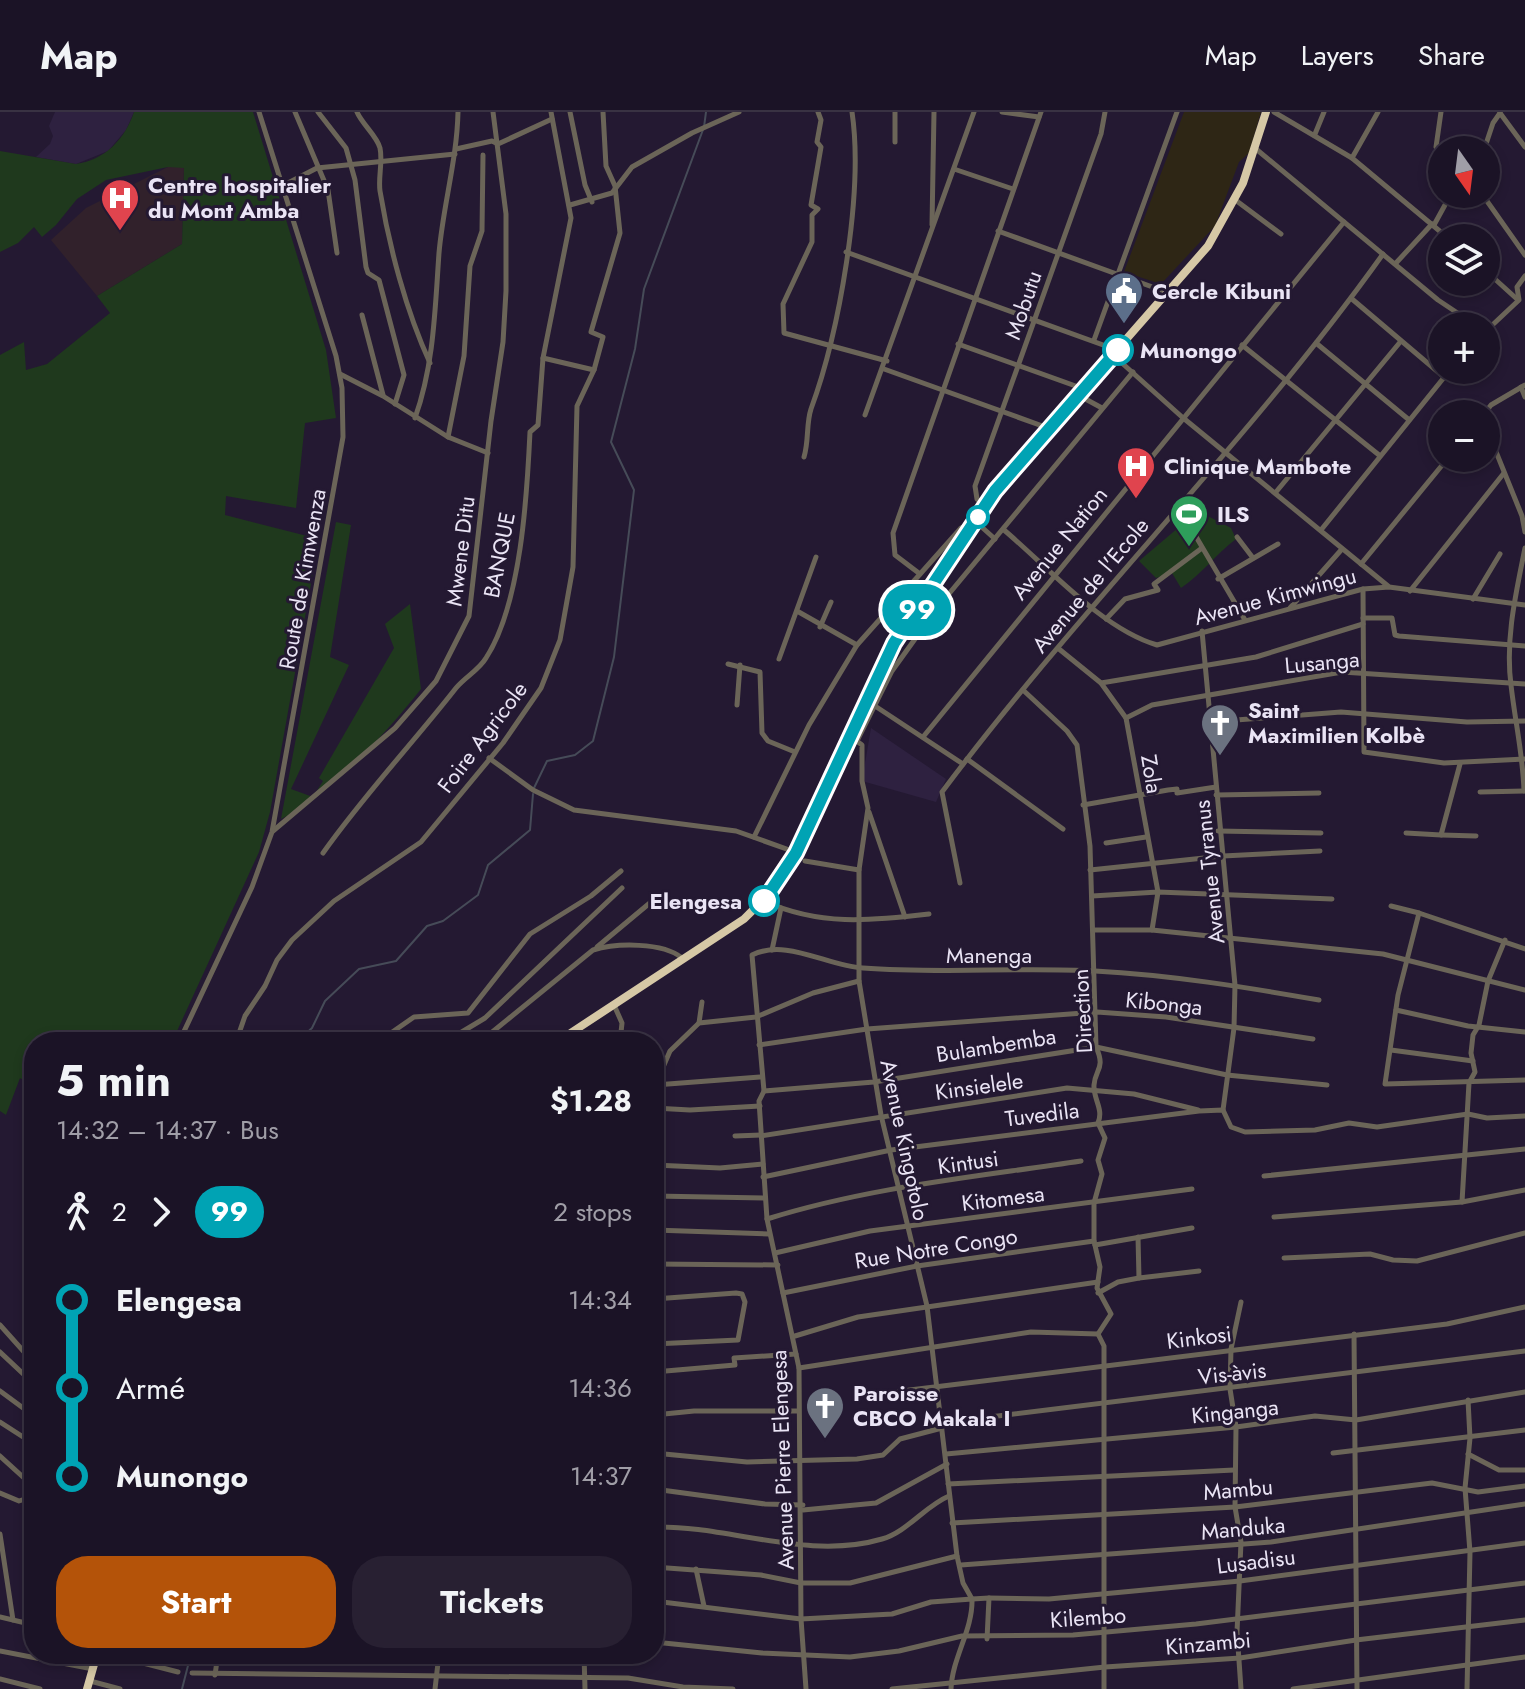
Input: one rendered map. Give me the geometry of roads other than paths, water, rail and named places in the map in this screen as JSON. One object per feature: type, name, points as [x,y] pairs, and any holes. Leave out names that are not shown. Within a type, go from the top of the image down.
[{"type":"highway","points":[[573,1031],[744,919],[764,901],[796,853],[854,737],[894,643],[985,506],[1048,428],[1170,293],[1208,246],[1234,199],[1256,149],[1266,112]]},
{"type":"highway","points":[[89,1685],[94,1664]]},
{"type":"street","name":"Route de Kimwenza","points":[[184,1032],[252,887],[272,832],[343,442],[340,374],[259,112]]},
{"type":"street","points":[[295,112],[328,190],[337,253]]},
{"type":"street","points":[[318,112],[346,148],[351,166],[366,267],[368,273],[379,280],[404,375],[395,404]]},
{"type":"street","points":[[357,112],[380,145],[378,180],[385,224],[407,307],[430,363]]},
{"type":"street","points":[[415,418],[430,363],[440,276],[439,253],[458,112]]},
{"type":"street","name":"Mwene Ditu","points":[[272,832],[393,729],[436,681],[469,616],[503,342],[506,291],[506,224],[493,112]]},
{"type":"street","points":[[570,112],[585,185],[592,202]]},
{"type":"street","points":[[603,112],[606,166],[615,186]]},
{"type":"street","points":[[286,184],[317,168],[455,152],[492,141],[498,144],[552,116],[563,188],[570,205],[592,202],[612,193],[615,186],[642,161],[739,112]]},
{"type":"street","points":[[818,112],[821,120],[817,142],[821,147],[811,205],[818,209],[812,215],[812,242],[783,304],[784,333],[887,361]]},
{"type":"street","points":[[804,457],[810,412],[818,395],[831,344],[846,252],[858,142],[852,112]]},
{"type":"street","points":[[895,112],[895,142]]},
{"type":"street","points":[[933,226],[934,112]]},
{"type":"street","points":[[865,415],[887,361],[974,112]]},
{"type":"street","points":[[920,574],[895,555],[893,533],[1040,115],[1002,112]]},
{"type":"street","name":"Mobutu","points":[[985,506],[977,499],[975,486],[1101,134],[1105,112]]},
{"type":"street","points":[[1094,341],[1177,112]]},
{"type":"street","points":[[1274,112],[1352,158],[1432,224]]},
{"type":"street","points":[[1315,134],[1324,112]]},
{"type":"street","points":[[1352,158],[1378,112]]},
{"type":"street","points":[[1438,136],[1441,112]]},
{"type":"street","points":[[1489,136],[1500,112],[1525,147]]},
{"type":"street","points":[[1256,149],[1456,312]]},
{"type":"street","points":[[448,437],[463,364],[470,266],[481,239],[483,155]]},
{"type":"street","points":[[954,169],[1013,189]]},
{"type":"street","name":"Foire Agricole","points":[[239,1032],[245,1016],[292,940],[334,901],[420,843],[541,688],[560,640],[573,567],[577,406],[594,370],[603,337],[591,332],[620,233],[615,186]]},
{"type":"street","points":[[1234,199],[1281,234]]},
{"type":"street","name":"BANQUE","points":[[323,853],[358,804],[454,689],[486,658],[494,643],[511,591],[528,480],[530,432],[538,425],[543,358],[570,205]]},
{"type":"street","points":[[1492,208],[1525,255]]},
{"type":"street","name":"Avenue Nation","points":[[923,737],[1344,222]]},
{"type":"street","points":[[1396,263],[1428,230]]},
{"type":"street","points":[[998,231],[1170,293]]},
{"type":"street","points":[[846,252],[1094,341],[1116,353],[1182,417],[1389,587]]},
{"type":"street","name":"Avenue de l'Ecole","points":[[960,883],[942,793],[1092,608],[1225,452],[1257,419],[1352,299],[1383,254]]},
{"type":"street","points":[[1519,281],[1525,276]]},
{"type":"street","points":[[1500,318],[1519,300],[1519,281]]},
{"type":"street","points":[[1519,281],[1525,286]]},
{"type":"street","points":[[1500,283],[1519,300]]},
{"type":"street","points":[[1352,299],[1428,364]]},
{"type":"street","points":[[362,315],[383,396]]},
{"type":"street","points":[[1276,492],[1401,341]]},
{"type":"street","points":[[1316,343],[1408,419]]},
{"type":"street","points":[[958,344],[1019,364],[1081,392],[1102,408]]},
{"type":"street","points":[[1242,345],[1379,455]]},
{"type":"street","points":[[543,358],[594,370]]},
{"type":"street","points":[[884,369],[1048,428]]},
{"type":"street","points":[[854,737],[905,651],[1133,372]]},
{"type":"street","points":[[340,374],[383,396],[448,437],[488,453]]},
{"type":"street","points":[[1321,530],[1438,384]]},
{"type":"street","points":[[1499,400],[1523,386],[1525,397]]},
{"type":"street","points":[[1500,463],[1522,516],[1525,532]]},
{"type":"street","points":[[1361,564],[1437,472]]},
{"type":"street","points":[[1410,591],[1504,473]]},
{"type":"street","points":[[1178,506],[1218,579],[1245,620]]},
{"type":"street","points":[[754,837],[795,752],[857,645],[961,528],[975,521],[995,539]]},
{"type":"street","name":"Avenue Kimwingu","points":[[1004,530],[1106,619],[1139,640],[1157,645],[1363,589],[1389,587],[1525,605]]},
{"type":"street","points":[[1237,537],[1253,558]]},
{"type":"street","points":[[1218,579],[1278,544]]},
{"type":"street","points":[[1106,619],[1125,599],[1158,590],[1154,584],[1202,548]]},
{"type":"street","points":[[1480,792],[1524,792],[1522,721],[1510,684],[1510,645],[1513,603],[1525,548]]},
{"type":"street","points":[[1289,608],[1342,549]]},
{"type":"street","points":[[1473,599],[1500,554]]},
{"type":"street","points":[[779,659],[816,557]]},
{"type":"street","points":[[1363,589],[1361,745],[1366,753],[1460,764],[1524,759]]},
{"type":"street","points":[[820,627],[831,602]]},
{"type":"street","points":[[797,611],[820,627],[857,645]]},
{"type":"street","points":[[1101,683],[1256,657],[1363,621],[1392,618],[1395,635],[1399,636],[1525,646]]},
{"type":"street","name":"Avenue Tyranus","points":[[1202,631],[1218,831],[1233,940],[1235,985],[1234,1028],[1223,1110]]},
{"type":"street","name":"Zola","points":[[1059,649],[1101,683],[1126,718],[1150,862],[1158,892],[1152,930]]},
{"type":"street","points":[[728,664],[760,672],[762,733],[768,741],[795,752]]},
{"type":"street","points":[[737,705],[740,665]]},
{"type":"street","name":"Lusanga","points":[[1126,718],[1152,705],[1308,676],[1362,673],[1525,684]]},
{"type":"street","name":"Direction","points":[[1023,690],[1073,738],[1079,754],[1096,971],[1096,1047],[1100,1063],[1095,1091],[1101,1111],[1098,1123],[1105,1138],[1098,1160],[1100,1190],[1094,1203],[1094,1243],[1100,1267],[1098,1293],[1110,1306],[1111,1314],[1098,1334]]},
{"type":"street","points":[[875,706],[965,762],[1063,829]]},
{"type":"street","points":[[1210,722],[1301,714],[1361,713],[1433,720],[1522,721]]},
{"type":"street","name":"Avenue Kingotolo","points":[[854,737],[862,745],[862,781],[868,808],[859,870],[862,922],[859,981],[874,1082],[927,1306],[957,1556],[963,1583],[972,1599]]},
{"type":"street","points":[[489,758],[531,789],[574,810],[715,828],[754,837],[796,853]]},
{"type":"street","points":[[1441,835],[1460,764]]},
{"type":"street","points":[[1083,805],[1216,787]]},
{"type":"street","points":[[1216,795],[1319,793]]},
{"type":"street","points":[[868,808],[905,917]]},
{"type":"street","points":[[1218,831],[1321,833]]},
{"type":"street","points":[[1406,833],[1476,836]]},
{"type":"street","points":[[1106,843],[1146,837]]},
{"type":"street","points":[[1090,870],[1150,862],[1320,851]]},
{"type":"street","points":[[805,861],[859,870]]},
{"type":"street","points":[[392,1032],[414,1017],[468,1013],[530,934],[591,896],[621,871]]},
{"type":"street","points":[[462,1032],[485,1018],[622,888]]},
{"type":"street","points":[[1092,896],[1158,892],[1332,899]]},
{"type":"street","points":[[764,901],[815,918],[862,922],[929,914]]},
{"type":"street","points":[[492,1032],[651,902]]},
{"type":"street","points":[[1391,906],[1505,940],[1525,949]]},
{"type":"street","points":[[772,950],[781,908]]},
{"type":"street","points":[[1419,913],[1396,1010],[1387,1085],[1525,1080]]},
{"type":"street","points":[[1093,930],[1152,930],[1383,954],[1525,990]]},
{"type":"street","points":[[1462,1202],[1469,1083],[1475,1072],[1471,1044],[1479,1025],[1488,981],[1505,940]]},
{"type":"street","points":[[593,950],[612,947],[669,949],[682,958]]},
{"type":"street","name":"Manenga","points":[[756,1017],[750,962],[757,952],[772,950],[803,952],[817,961],[858,968],[1096,971],[1235,985],[1319,1000]]},
{"type":"street","points":[[699,1023],[756,1017],[813,993],[859,981]]},
{"type":"street","points":[[664,1064],[670,1051],[699,1023],[702,1002]]},
{"type":"street","points":[[614,1004],[622,1023],[621,1032]]},
{"type":"street","points":[[1396,1010],[1525,1032]]},
{"type":"street","name":"Kibonga","points":[[759,1045],[867,1029],[1097,1012],[1166,1017],[1313,1039]]},
{"type":"street","points":[[756,1017],[760,1077],[764,1091]]},
{"type":"street","name":"Bulambemba","points":[[764,1091],[874,1082],[1096,1047],[1227,1075],[1327,1085]]},
{"type":"street","points":[[1391,1050],[1473,1061]]},
{"type":"street","points":[[664,1086],[760,1077]]},
{"type":"street","name":"Kinsielele","points":[[735,1136],[761,1136],[1067,1088],[1134,1094],[1199,1111]]},
{"type":"street","name":"Avenue Pierre Elengesa","points":[[764,1091],[760,1106],[767,1219],[795,1336],[799,1368],[798,1411],[803,1462],[801,1619],[806,1689]]},
{"type":"street","points":[[664,1109],[760,1106]]},
{"type":"street","points":[[1223,1110],[1231,1127],[1238,1131],[1315,1130],[1349,1123],[1377,1127],[1468,1114],[1487,1118],[1525,1116]]},
{"type":"street","name":"Tuvedila","points":[[763,1177],[891,1150],[1223,1110]]},
{"type":"street","points":[[1264,1176],[1525,1149]]},
{"type":"street","name":"Kintusi","points":[[767,1219],[811,1205],[900,1187],[1081,1161]]},
{"type":"street","points":[[664,1165],[720,1168],[763,1164]]},
{"type":"street","name":"Kitomesa","points":[[775,1253],[839,1236],[1192,1189]]},
{"type":"street","points":[[1274,1217],[1462,1202],[1525,1190]]},
{"type":"street","points":[[664,1196],[765,1198]]},
{"type":"street","name":"Rue Notre Congo","points":[[783,1293],[917,1266],[1192,1228]]},
{"type":"street","points":[[664,1230],[769,1234]]},
{"type":"street","points":[[1284,1258],[1370,1254],[1393,1260],[1417,1261],[1525,1233]]},
{"type":"street","points":[[1138,1237],[1139,1278]]},
{"type":"street","points":[[664,1264],[778,1265]]},
{"type":"street","points":[[1098,1293],[1118,1282],[1199,1271]]},
{"type":"street","points":[[795,1336],[858,1317],[1098,1282]]},
{"type":"street","points":[[664,1298],[742,1294],[745,1302],[738,1340],[664,1344]]},
{"type":"street","points":[[1241,1302],[1231,1349],[1230,1389],[1236,1427],[1235,1507],[1241,1542],[1241,1689]]},
{"type":"street","name":"Kinkosi","points":[[877,1394],[1447,1324],[1525,1307]]},
{"type":"street","points":[[0,1325],[24,1352]]},
{"type":"street","points":[[799,1368],[1031,1332],[1098,1334],[1103,1339],[1104,1689]]},
{"type":"street","points":[[1354,1334],[1357,1689]]},
{"type":"street","name":"Vis-àvis","points":[[664,1454],[747,1462],[876,1457],[900,1439],[942,1426],[1525,1351]]},
{"type":"street","points":[[0,1352],[24,1375]]},
{"type":"street","points":[[664,1371],[735,1365],[734,1358],[796,1354]]},
{"type":"street","points":[[0,1391],[24,1409]]},
{"type":"street","name":"Kinganga","points":[[946,1454],[1236,1427],[1320,1416],[1356,1420],[1525,1392]]},
{"type":"street","points":[[1467,1689],[1470,1552],[1465,1488],[1470,1438],[1468,1400]]},
{"type":"street","points":[[664,1414],[798,1411]]},
{"type":"street","points":[[0,1422],[24,1438]]},
{"type":"street","points":[[1333,1453],[1525,1430]]},
{"type":"street","points":[[1468,1454],[1499,1470],[1525,1470]]},
{"type":"street","points":[[0,1456],[24,1478]]},
{"type":"street","points":[[664,1490],[803,1508],[876,1503],[947,1464]]},
{"type":"street","points":[[948,1484],[1234,1470]]},
{"type":"street","name":"Mambu","points":[[952,1523],[1235,1507],[1432,1483],[1489,1492],[1525,1486]]},
{"type":"street","points":[[0,1493],[19,1501],[24,1499]]},
{"type":"street","points":[[664,1527],[693,1526],[743,1537],[803,1544],[881,1539],[949,1496]]},
{"type":"street","name":"Manduka","points":[[961,1565],[1271,1542],[1525,1504]]},
{"type":"street","points":[[0,1534],[13,1620]]},
{"type":"street","name":"Lusadisu","points":[[972,1599],[1049,1599],[1240,1581],[1525,1543]]},
{"type":"street","points":[[664,1567],[761,1575],[801,1583],[865,1581],[957,1556]]},
{"type":"street","points":[[696,1569],[704,1606]]},
{"type":"street","name":"Kilembo","points":[[664,1643],[860,1656],[899,1651],[964,1636],[987,1639],[1239,1620],[1525,1583]]},
{"type":"street","points":[[987,1639],[991,1612],[989,1598]]},
{"type":"street","points":[[664,1602],[801,1619],[892,1614],[931,1602],[972,1599],[974,1613],[964,1636],[951,1686]]},
{"type":"street","points":[[0,1617],[24,1623]]},
{"type":"street","name":"Kinzambi","points":[[892,1689],[951,1686],[1105,1667],[1240,1658],[1356,1640],[1525,1620]]},
{"type":"street","points":[[0,1651],[24,1656]]},
{"type":"street","points":[[1293,1689],[1525,1657]]},
{"type":"street","points":[[67,1664],[93,1669]]},
{"type":"street","points":[[147,1664],[178,1672]]},
{"type":"street","points":[[215,1675],[217,1664]]},
{"type":"street","points":[[435,1689],[438,1664]]},
{"type":"street","points":[[584,1664],[585,1689]]},
{"type":"street","points":[[192,1673],[628,1678],[689,1688],[733,1689]]},
{"type":"street","points":[[0,1679],[40,1689]]},
{"type":"street","points":[[89,1685],[120,1689]]},
{"type":"waterway","points":[[534,788],[547,761],[575,755],[593,741],[614,657],[634,490],[611,442],[635,349],[644,289],[704,127],[706,112]]},
{"type":"waterway","points":[[308,1032],[325,1001],[359,969],[396,961],[427,926],[443,921],[478,895],[488,865],[530,830],[533,794]]},
{"type":"waterway","points":[[182,1689],[188,1664]]},
{"type":"place","name":"Centre hospitalier du Mont Amba","points":[[120,232]]},
{"type":"place","name":"Cercle Kibuni","points":[[1124,325]]},
{"type":"place","name":"Munongo","points":[[1118,350]]},
{"type":"place","name":"Clinique Mambote","points":[[1136,500]]},
{"type":"place","name":"ILS","points":[[1189,548]]},
{"type":"place","name":"Saint Maximilien Kolbè","points":[[1220,757]]},
{"type":"place","name":"Elengesa","points":[[764,901]]},
{"type":"place","name":"Paroisse CBCO Makala I","points":[[825,1440]]}]
